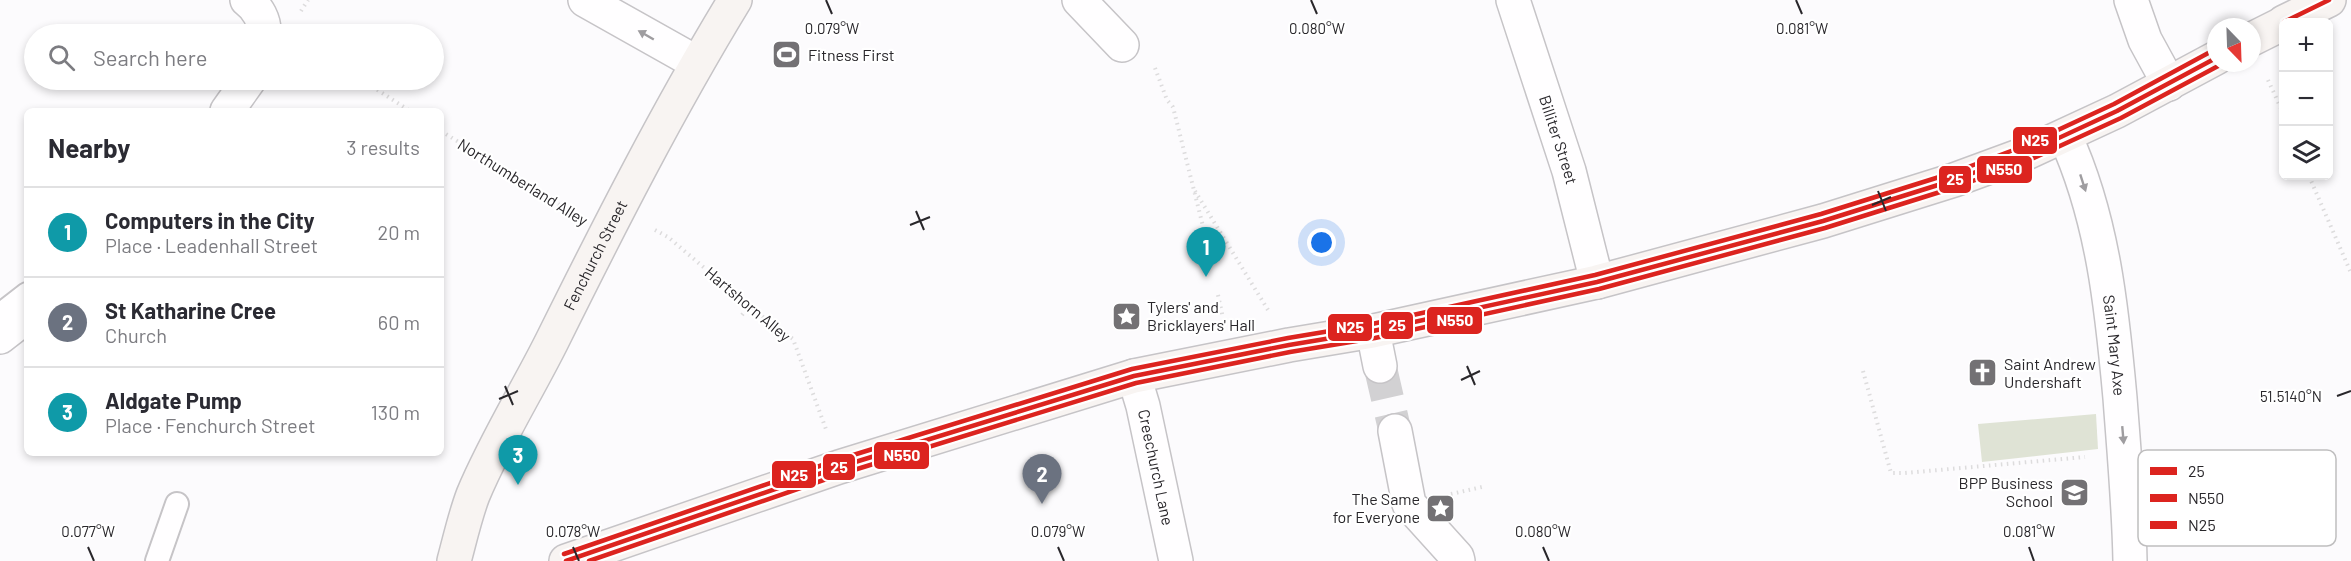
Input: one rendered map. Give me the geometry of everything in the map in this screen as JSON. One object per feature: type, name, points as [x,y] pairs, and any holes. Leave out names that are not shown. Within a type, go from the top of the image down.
[{"type":"street","points":[[248,0],[255,6],[261,24]]},
{"type":"street","points":[[585,0],[697,63]]},
{"type":"street","name":"Fenchurch Street","points":[[454,561],[473,496],[495,449],[551,344],[606,232],[697,63],[735,0]]},
{"type":"street","points":[[1079,0],[1122,45]]},
{"type":"street","name":"Billiter Street","points":[[1513,0],[1569,171],[1597,282]]},
{"type":"street","points":[[2131,0],[2145,40],[2169,84]]},
{"type":"street","points":[[2294,18],[2329,0]]},
{"type":"street","points":[[2261,34],[2279,26]]},
{"type":"street","points":[[566,561],[839,466],[1134,376],[1373,331],[1597,282],[1823,221],[1944,184],[2013,159],[2065,136],[2207,63]]},
{"type":"street","points":[[229,108],[242,90]]},
{"type":"street","name":"Saint Mary Axe","points":[[2065,136],[2088,196],[2104,264],[2116,355],[2125,457],[2130,561]]},
{"type":"street","points":[[0,337],[24,318]]},
{"type":"street","points":[[1373,331],[1380,366]]},
{"type":"street","name":"Creechurch Lane","points":[[1134,376],[1143,406],[1176,561]]},
{"type":"street","points":[[1395,431],[1409,504],[1457,557],[1458,561]]},
{"type":"lane","points":[[0,315],[24,296]]},
{"type":"lane","points":[[156,561],[177,504]]},
{"type":"path","points":[[1122,45],[1154,65],[1167,100],[1173,107],[1212,262]]},
{"type":"path","points":[[2268,80],[2279,106]]},
{"type":"path","points":[[377,90],[405,108]]},
{"type":"path","name":"Northumberland Alley","points":[[444,133],[551,201],[606,232]]},
{"type":"path","points":[[2311,180],[2351,273]]},
{"type":"path","points":[[1194,188],[1289,345]]},
{"type":"path","name":"Hartshorn Alley","points":[[655,230],[668,237],[749,306],[794,339],[839,466]]},
{"type":"path","points":[[742,315],[749,306]]},
{"type":"path","points":[[1863,371],[1891,472],[1905,473],[2104,456],[2125,457]]},
{"type":"path","points":[[1448,494],[1482,488]]},
{"type":"shaded area","points":[[2096,414],[2098,449],[1982,462],[1978,424]]},
{"type":"tunnel","points":[[1380,366],[1395,431]]},
{"type":"transit line","name":"25","points":[[2292,18],[2329,0]]},
{"type":"transit line","name":"N25","points":[[564,554],[837,460],[1132,369],[1372,324],[1595,275],[1821,214],[1952,173],[2019,148],[2114,104],[2207,54]]},
{"type":"transit line","name":"25","points":[[566,561],[839,467],[1134,376],[1373,331],[1597,282],[1823,221],[1954,180],[2022,155],[2117,111],[2207,63]]},
{"type":"transit line","name":"N550","points":[[589,561],[841,474],[1136,383],[1290,352],[1375,338],[1599,289],[1825,228],[1956,187],[2025,162],[2121,118],[2207,72]]},
{"type":"place","name":"Fitness First","points":[[787,55]]},
{"type":"place","name":"Computers in the City","points":[[1206,277]]},
{"type":"place","name":"Tylers' and Bricklayers' Hall","points":[[1126,316]]},
{"type":"place","name":"Saint Andrew Undershaft","points":[[1983,373]]},
{"type":"place","name":"Aldgate Pump","points":[[518,485]]},
{"type":"place","name":"BPP Business School","points":[[2074,492]]},
{"type":"place","name":"St Katharine Cree","points":[[1042,504]]},
{"type":"place","name":"The Same for Everyone","points":[[1441,508]]}]
